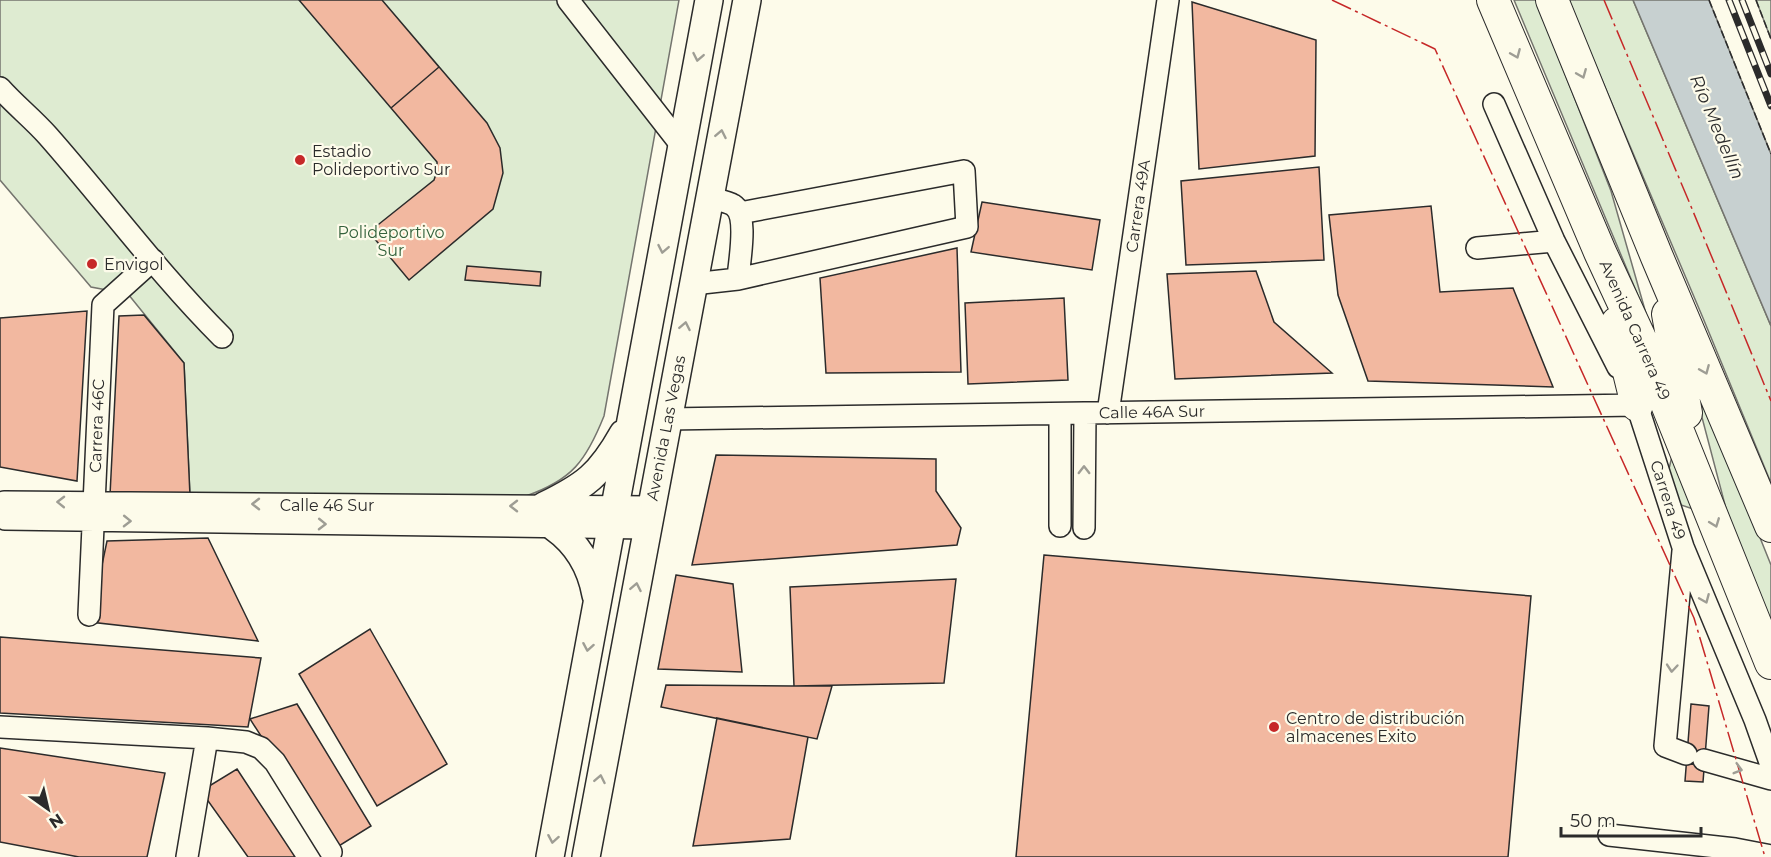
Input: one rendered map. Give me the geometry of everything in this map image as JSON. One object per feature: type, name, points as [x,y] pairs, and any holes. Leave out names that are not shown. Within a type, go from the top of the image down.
[{"type":"highway","name":"Avenida Carrera 49","points":[[1493,0],[1600,252],[1644,347],[1771,663]]},
{"type":"highway","points":[[1552,0],[1657,257],[1771,526]]},
{"type":"highway","points":[[1600,252],[1637,405]]},
{"type":"highway","points":[[1657,257],[1697,476]]},
{"type":"main road","points":[[550,857],[709,0]]},
{"type":"main road","name":"Avenida Las Vegas","points":[[586,857],[747,0]]},
{"type":"main road","points":[[597,599],[594,582],[587,565],[571,541],[549,517],[593,477],[612,452],[631,420]]},
{"type":"street","points":[[568,0],[682,146]]},
{"type":"street","name":"Carrera 49A","points":[[1108,413],[1168,0]]},
{"type":"street","points":[[0,88],[46,134],[222,337]]},
{"type":"street","name":"Carrera 49","points":[[1494,104],[1554,241],[1637,405],[1683,547],[1755,720],[1771,765]]},
{"type":"street","points":[[693,285],[738,279],[967,227],[964,171],[740,213]]},
{"type":"street","points":[[709,198],[732,204],[740,213],[742,227],[738,279]]},
{"type":"street","points":[[1477,248],[1554,241]]},
{"type":"street","name":"Carrera 46C","points":[[90,615],[103,305],[153,260]]},
{"type":"street","name":"Calle 46A Sur","points":[[668,419],[1637,405]]},
{"type":"street","points":[[1084,528],[1085,413]]},
{"type":"street","points":[[1060,414],[1060,526]]},
{"type":"street","name":"Calle 46 Sur","points":[[2,513],[649,518]]},
{"type":"street","points":[[1683,547],[1665,746],[1771,779]]},
{"type":"street","points":[[0,727],[246,742],[261,748],[275,762],[331,852]]},
{"type":"street","points":[[187,857],[207,738]]},
{"type":"street","points":[[1609,835],[1735,849],[1771,856]]},
{"type":"green space","name":"Polideportivo Sur","points":[[0,0],[679,0],[604,416],[584,457],[566,476],[526,496],[190,496],[184,363],[128,294],[91,287],[0,180]]},
{"type":"green space","points":[[1514,0],[1536,0],[1611,191],[1647,317]]},
{"type":"green space","points":[[1568,0],[1633,0],[1771,326],[1771,483],[1703,318]]},
{"type":"green space","points":[[1756,0],[1771,0],[1771,39]]},
{"type":"green space","points":[[1684,349],[1771,565],[1771,626],[1729,520]]},
{"type":"green space","points":[[1673,452],[1693,509],[1681,505],[1668,473]]},
{"type":"water","name":"Río Medellín","points":[[1633,0],[1709,0],[1771,154],[1771,326]]},
{"type":"building","points":[[299,0],[382,0],[487,123],[500,148],[503,173],[493,209],[409,280],[369,232],[434,180],[437,162]]},
{"type":"building","points":[[299,0],[382,0],[439,67],[391,108]]},
{"type":"building","points":[[1192,2],[1316,40],[1315,156],[1199,169]]},
{"type":"building","points":[[1319,167],[1324,260],[1186,265],[1181,181]]},
{"type":"building","points":[[982,202],[1100,220],[1092,270],[971,252]]},
{"type":"building","points":[[1431,206],[1440,292],[1513,288],[1553,387],[1368,381],[1338,295],[1329,215]]},
{"type":"building","points":[[957,248],[961,372],[826,373],[820,278]]},
{"type":"building","points":[[467,266],[541,272],[540,286],[465,280]]},
{"type":"building","points":[[1256,271],[1274,322],[1332,373],[1175,379],[1167,274]]},
{"type":"building","points":[[1064,298],[1068,380],[968,384],[965,303]]},
{"type":"building","points":[[87,311],[77,481],[0,467],[0,318]]},
{"type":"building","points":[[144,315],[184,363],[190,496],[110,495],[119,316]]},
{"type":"building","points":[[716,455],[936,459],[936,491],[961,528],[957,545],[692,565]]},
{"type":"building","points":[[208,538],[258,641],[90,622],[107,541]]},
{"type":"building","name":"Centro de distribución almacenes Exito","points":[[1044,555],[1531,596],[1508,857],[1016,857]]},
{"type":"building","points":[[676,575],[733,584],[742,672],[658,669]]},
{"type":"building","points":[[956,579],[944,683],[794,686],[790,587]]},
{"type":"building","points":[[370,629],[447,764],[377,806],[299,674]]},
{"type":"building","points":[[0,637],[261,658],[248,727],[0,713]]},
{"type":"building","points":[[666,685],[832,686],[817,739],[661,707]]},
{"type":"building","points":[[297,704],[371,826],[334,849],[250,719]]},
{"type":"building","points":[[1691,704],[1709,706],[1703,782],[1685,781]]},
{"type":"building","points":[[717,718],[808,737],[790,839],[693,846]]},
{"type":"building","points":[[0,748],[165,773],[147,857],[79,857],[0,842]]},
{"type":"building","points":[[237,769],[295,857],[248,857],[201,791]]},
{"type":"railway","points":[[1729,0],[1771,106]]},
{"type":"railway","points":[[1742,0],[1771,74]]},
{"type":"fence","points":[[1709,0],[1771,154]]},
{"type":"fence","points":[[1756,0],[1771,39]]},
{"type":"power","points":[[1332,0],[1435,49],[1694,618],[1765,857]]},
{"type":"power","points":[[1604,0],[1771,401]]},
{"type":"place","name":"Estadio Polideportivo Sur","points":[[300,160]]},
{"type":"place","name":"Envigol","points":[[92,264]]},
{"type":"place","name":"Centro de distribución almacenes Exito","points":[[1274,727]]}]
